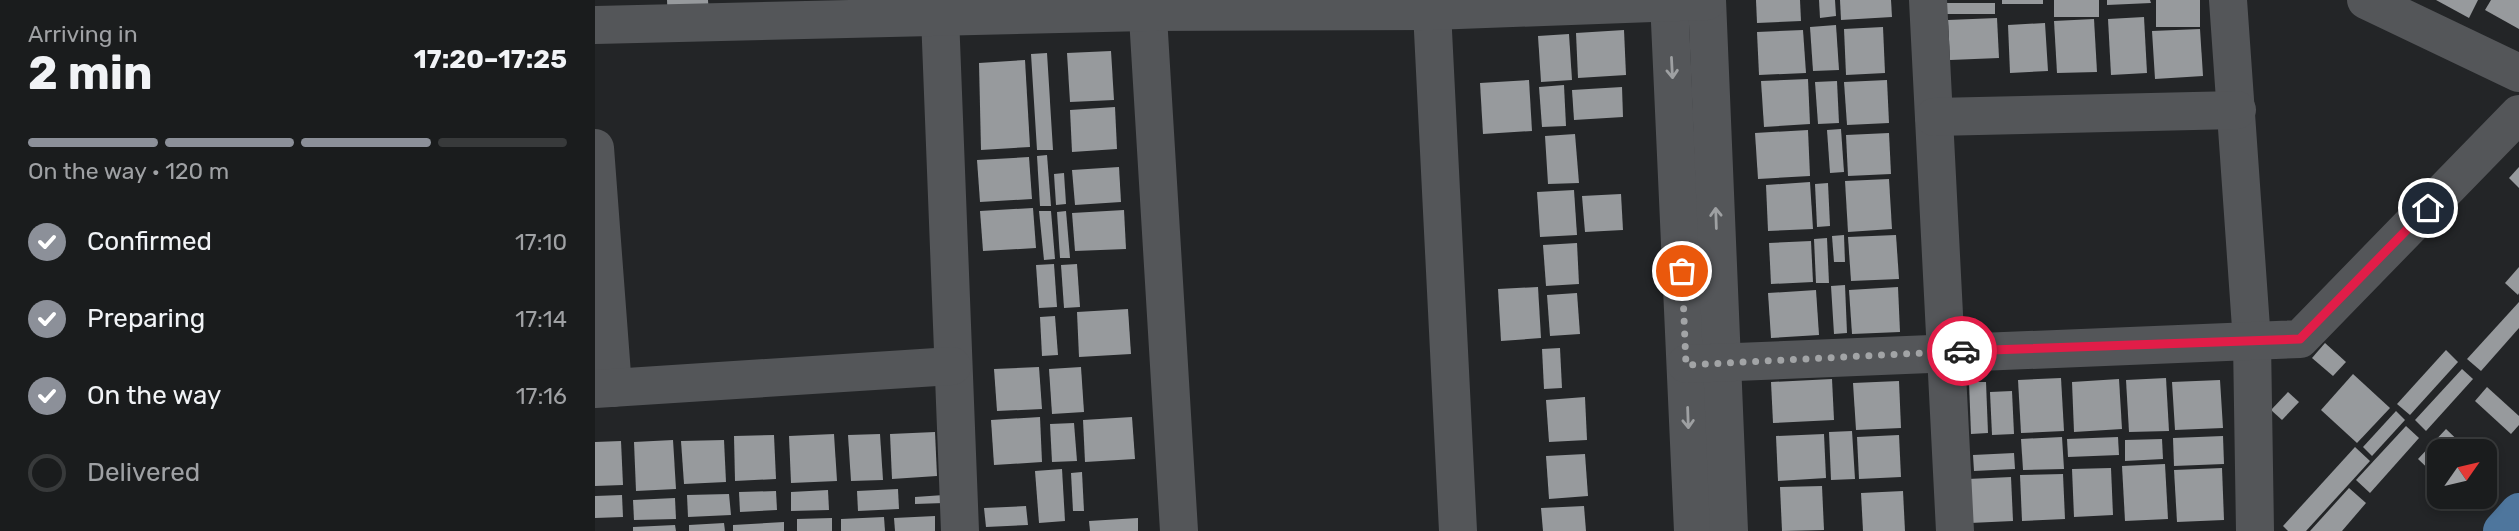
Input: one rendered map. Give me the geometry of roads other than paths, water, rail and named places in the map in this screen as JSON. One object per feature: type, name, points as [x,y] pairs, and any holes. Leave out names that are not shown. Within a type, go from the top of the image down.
[{"type":"main road","points":[[2502,531],[2519,512]]},
{"type":"street","points":[[1928,0],[1955,531]]},
{"type":"street","points":[[2228,0],[2252,342],[2255,531]]},
{"type":"street","points":[[2366,0],[2519,73]]},
{"type":"street","points":[[1669,1],[1704,364],[1729,531]]},
{"type":"street","points":[[595,25],[940,16],[1147,6],[1432,11],[1707,1],[1704,364],[1693,531]]},
{"type":"street","points":[[1147,6],[1179,531]]},
{"type":"street","points":[[1432,11],[1458,531]]},
{"type":"street","points":[[940,16],[960,531]]},
{"type":"street","points":[[1934,117],[2237,110]]},
{"type":"street","points":[[1704,364],[2300,339],[2519,114]]},
{"type":"street","points":[[595,148],[604,388],[952,366]]}]
